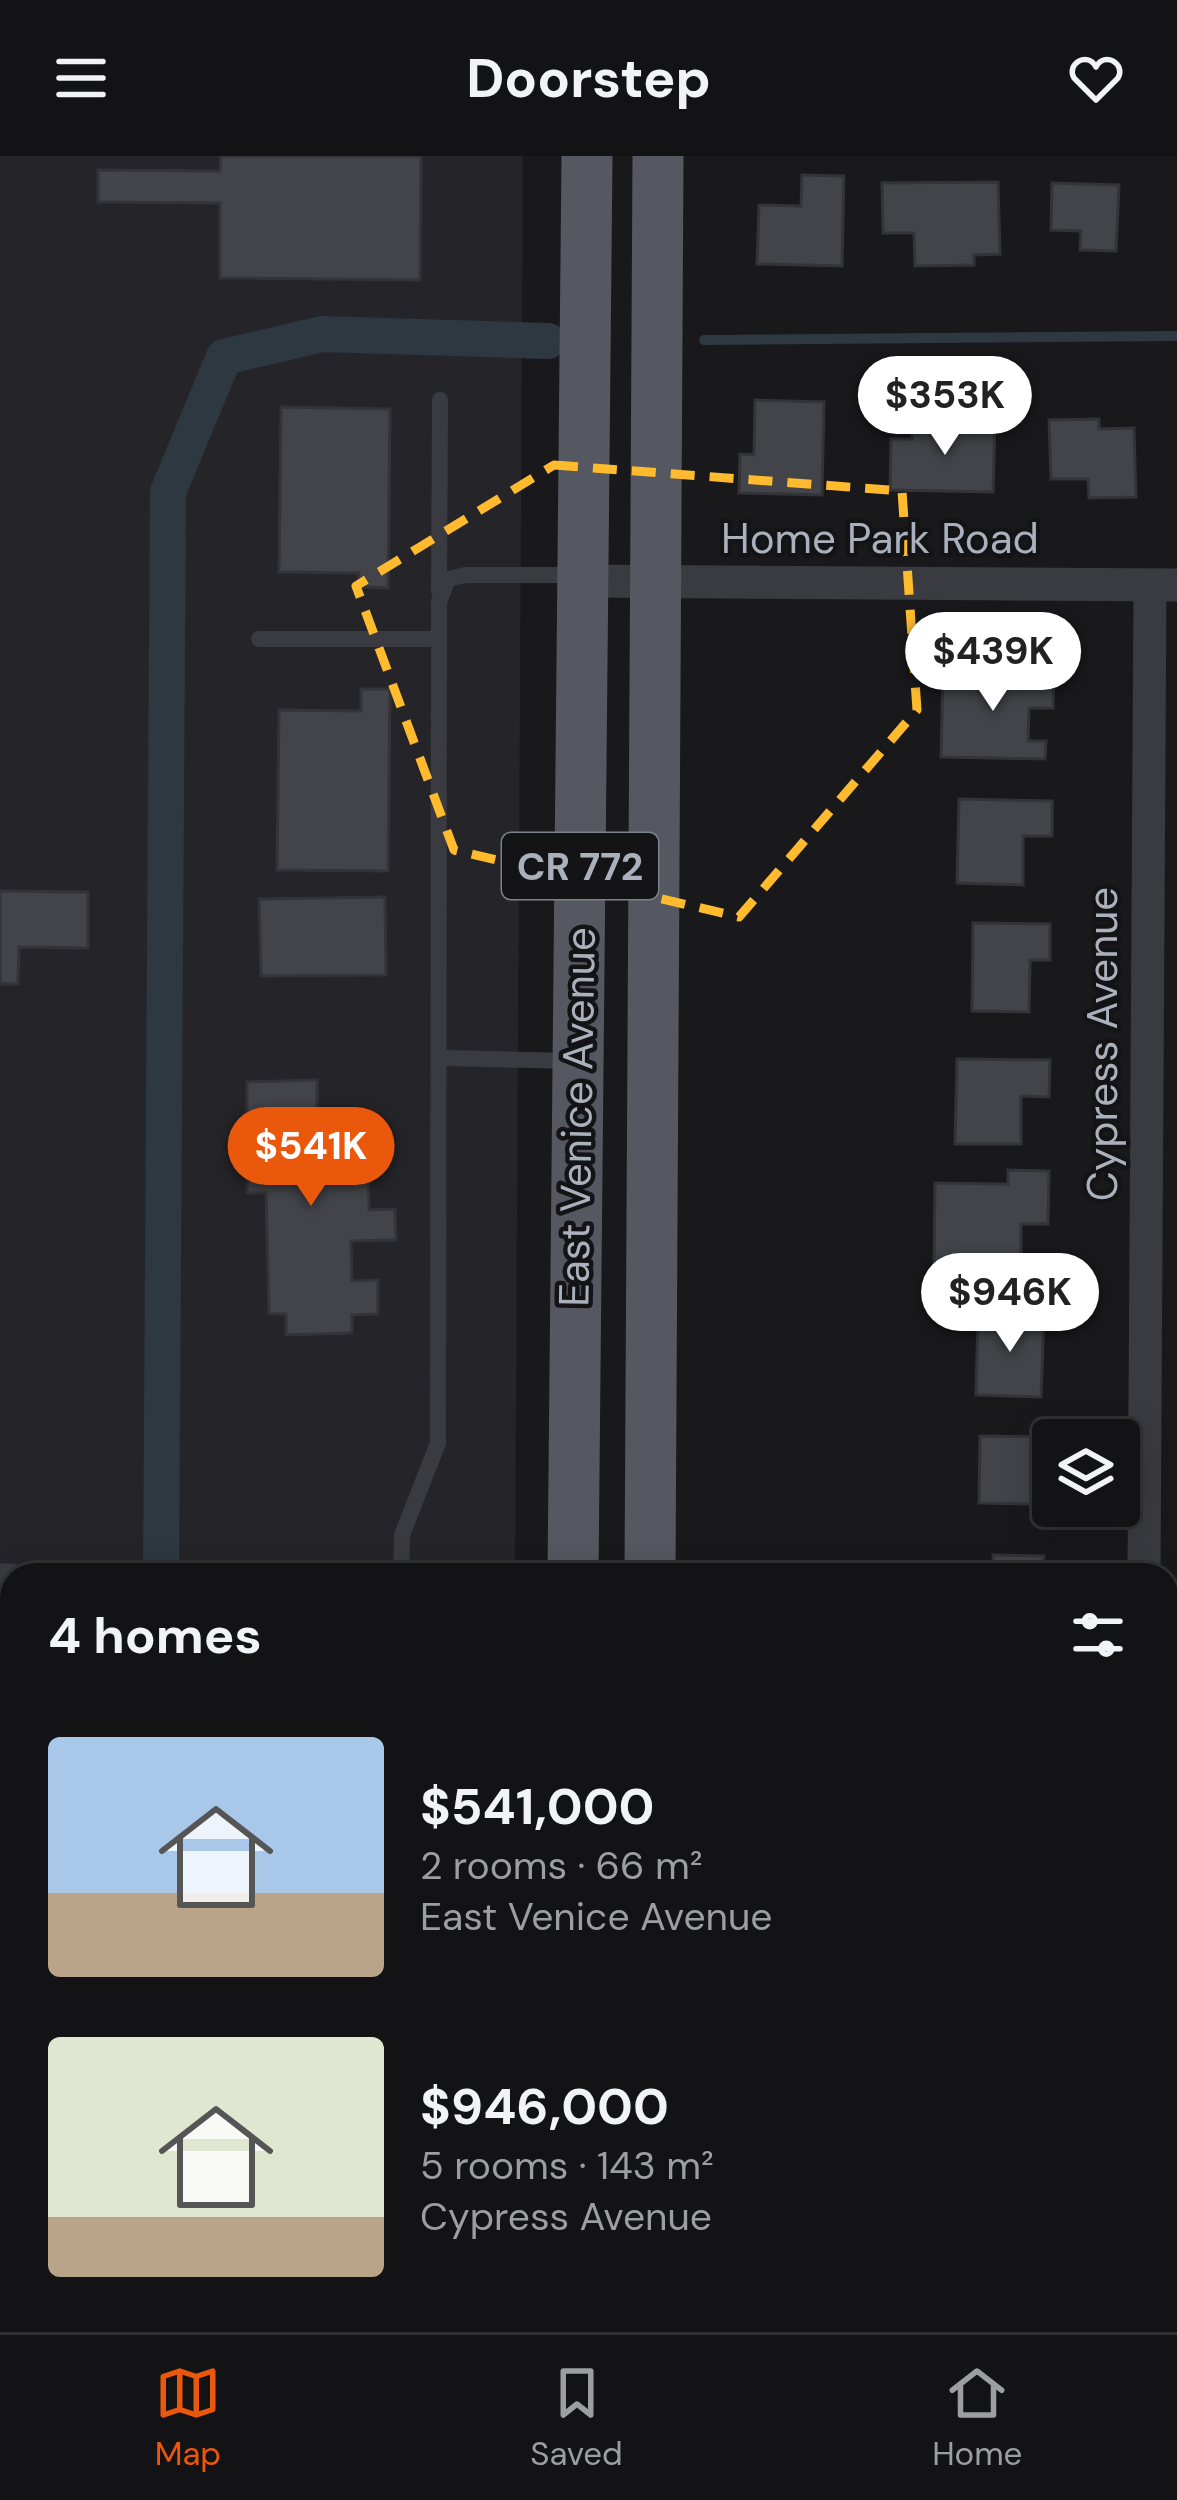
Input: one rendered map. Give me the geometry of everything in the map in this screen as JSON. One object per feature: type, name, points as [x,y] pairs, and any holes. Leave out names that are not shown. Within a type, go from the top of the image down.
[{"type":"main road","name":"East Venice Avenue","points":[[573,1563],[586,156]]},
{"type":"main road","name":"East Venice Avenue","points":[[650,1563],[658,156]]},
{"type":"street","name":"Home Park Road","points":[[583,578],[1164,585]]},
{"type":"street","name":"Cypress Avenue","points":[[1144,1563],[1164,585]]},
{"type":"lane","points":[[401,1563],[402,1535],[438,1443],[440,400]]},
{"type":"lane","points":[[440,602],[448,579],[465,575],[583,578]]},
{"type":"lane","points":[[260,639],[439,639]]},
{"type":"lane","points":[[442,1058],[578,1061]]},
{"type":"highlighted area","points":[[554,465],[902,491],[917,710],[739,917],[454,850],[356,586]]},
{"type":"shaded area","points":[[0,156],[523,156],[515,1563],[0,1563]]},
{"type":"building","points":[[221,156],[421,156],[420,280],[220,278],[220,203],[98,202],[98,170],[220,171]]},
{"type":"building","points":[[802,175],[844,176],[842,266],[757,264],[759,205],[801,206]]},
{"type":"building","points":[[998,182],[1000,254],[974,255],[974,265],[915,266],[914,233],[883,233],[882,183]]},
{"type":"building","points":[[1052,183],[1119,185],[1116,251],[1080,250],[1081,231],[1051,230]]},
{"type":"building","points":[[755,400],[824,402],[822,495],[739,493],[740,454],[754,455]]},
{"type":"building","points":[[281,407],[390,409],[388,588],[358,587],[359,573],[279,572]]},
{"type":"building","points":[[1099,419],[1099,429],[1134,428],[1136,497],[1089,498],[1088,479],[1051,479],[1049,420]]},
{"type":"building","points":[[912,421],[995,423],[993,492],[890,490],[891,439],[912,439]]},
{"type":"building","points":[[943,671],[1054,673],[1053,708],[1029,708],[1028,741],[1046,741],[1045,759],[941,757]]},
{"type":"building","points":[[361,689],[390,689],[388,871],[277,870],[279,710],[361,711]]},
{"type":"building","points":[[959,799],[1052,801],[1052,836],[1023,836],[1023,885],[957,883]]},
{"type":"building","points":[[0,891],[88,892],[88,948],[19,947],[18,984],[0,984]]},
{"type":"building","points":[[385,897],[386,975],[261,976],[259,899]]},
{"type":"building","points":[[973,923],[1050,924],[1050,960],[1030,960],[1029,1012],[972,1011]]},
{"type":"building","points":[[957,1059],[1050,1060],[1049,1097],[1021,1096],[1021,1144],[955,1144]]},
{"type":"building","points":[[317,1080],[317,1117],[331,1117],[331,1140],[368,1139],[369,1210],[395,1209],[396,1240],[351,1241],[352,1281],[378,1280],[378,1314],[352,1315],[352,1333],[286,1335],[286,1314],[269,1314],[266,1193],[247,1193],[247,1082]]},
{"type":"building","points":[[1008,1170],[1049,1171],[1048,1224],[1021,1224],[1021,1270],[934,1269],[935,1183],[1008,1184]]},
{"type":"building","points":[[978,1314],[1044,1316],[1041,1397],[976,1395]]},
{"type":"building","points":[[980,1436],[1032,1437],[1032,1504],[979,1503]]},
{"type":"building","points":[[993,1555],[1044,1556],[1044,1563],[993,1563]]},
{"type":"waterway","points":[[161,1563],[168,492],[224,357],[322,334],[548,341]]},
{"type":"waterway","points":[[704,340],[1177,336]]}]
